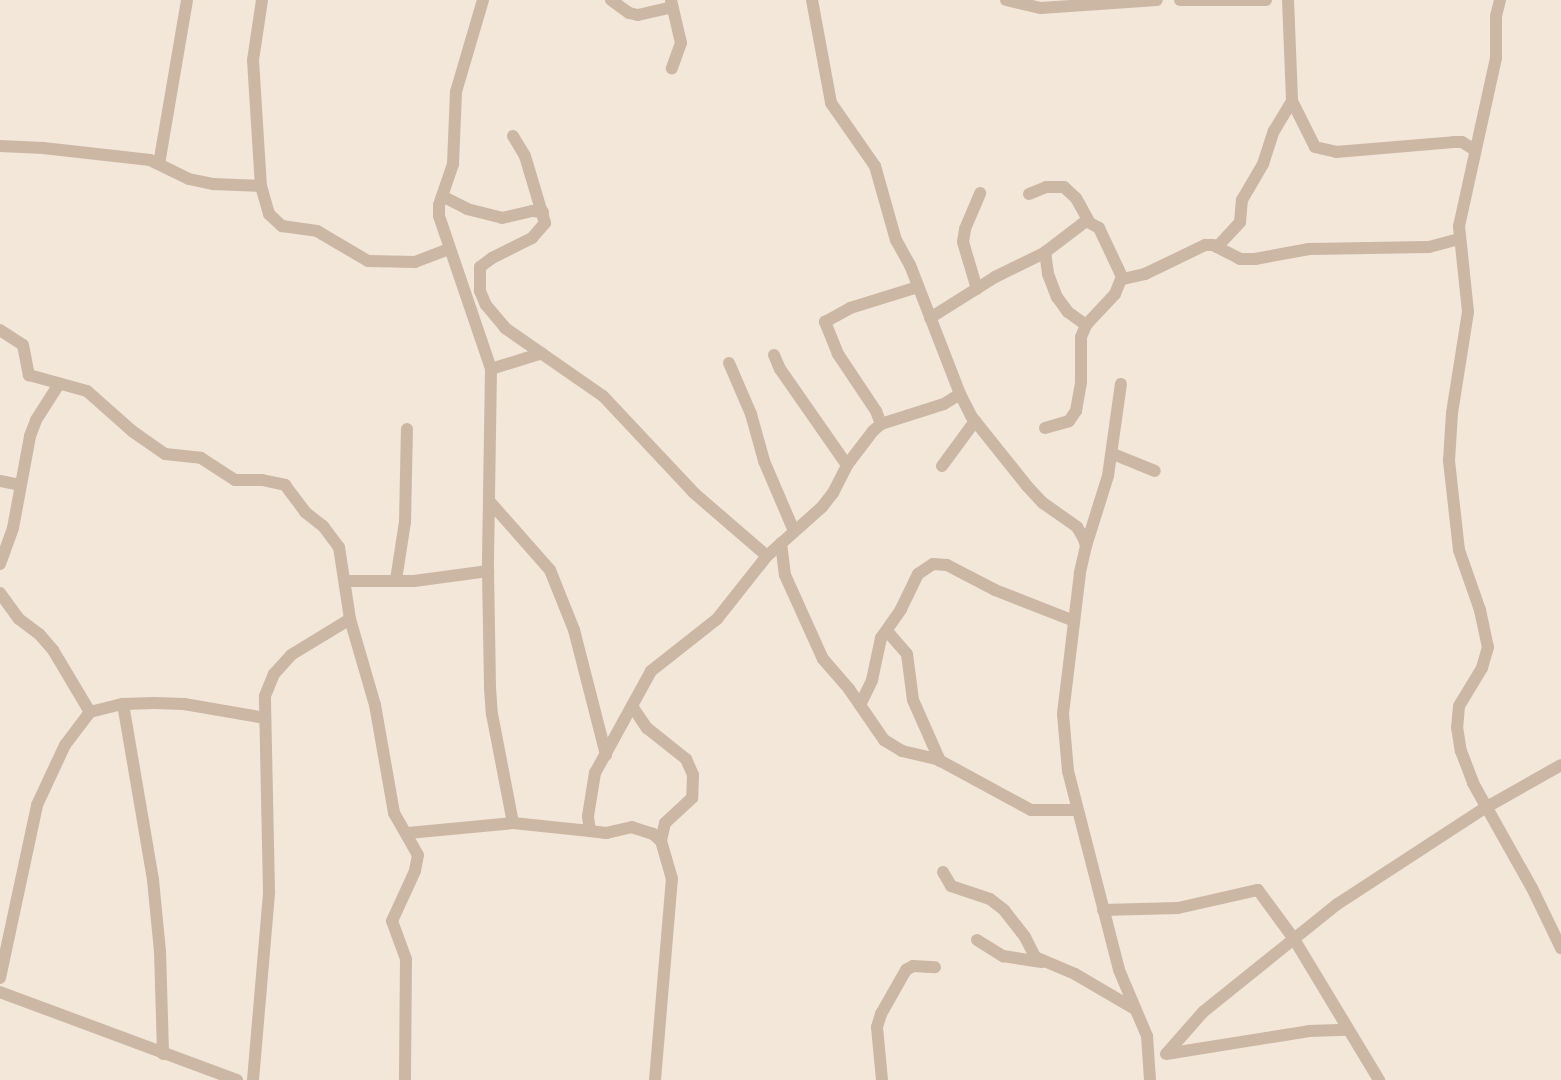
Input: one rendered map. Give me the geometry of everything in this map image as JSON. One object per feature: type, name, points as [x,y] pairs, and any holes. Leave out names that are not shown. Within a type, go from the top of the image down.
[{"type":"street","points":[[159,164],[188,0]]},
{"type":"street","points":[[262,0],[253,60],[261,186],[269,214],[274,221],[282,226],[317,231],[368,261],[398,264],[415,262],[450,249]]},
{"type":"street","points":[[483,0],[456,92],[453,164],[442,196],[439,216],[491,369],[488,571],[492,714],[513,823]]},
{"type":"street","points":[[611,0],[629,13],[638,15],[671,4],[681,43],[672,68]]},
{"type":"street","points":[[812,0],[831,103],[875,166],[896,240],[918,287],[960,394],[975,421],[1042,503],[1076,528],[1086,546]]},
{"type":"street","points":[[1006,0],[1040,8],[1157,0]]},
{"type":"street","points":[[1180,0],[1266,0]]},
{"type":"street","points":[[1288,0],[1292,101],[1315,147],[1322,151],[1351,151],[1462,142],[1476,150]]},
{"type":"street","points":[[1500,0],[1496,16],[1496,58],[1458,239],[1468,312],[1452,413],[1449,461],[1458,550],[1480,610],[1488,647],[1482,668],[1459,706],[1457,721],[1461,750],[1485,808],[1532,888],[1561,948]]},
{"type":"street","points":[[1217,247],[1240,222],[1240,204],[1263,164],[1274,132],[1292,101]]},
{"type":"street","points":[[513,136],[525,156],[545,223],[540,232],[492,258],[480,267],[480,291],[494,317],[542,354],[603,396],[694,493],[767,556]]},
{"type":"street","points":[[0,146],[132,158],[159,164],[179,176],[213,184],[261,186]]},
{"type":"street","points":[[1029,194],[1046,187],[1064,187],[1076,198],[1089,221],[1099,228],[1122,278]]},
{"type":"street","points":[[977,289],[963,242],[965,229],[980,193]]},
{"type":"street","points":[[442,196],[467,209],[502,218],[532,211],[543,212]]},
{"type":"street","points":[[930,318],[977,289],[1045,252],[1089,221]]},
{"type":"street","points":[[1122,278],[1145,274],[1204,245],[1217,247],[1240,259],[1255,259],[1309,249],[1429,247],[1458,239]]},
{"type":"street","points":[[1045,252],[1047,270],[1057,297],[1068,312],[1086,325]]},
{"type":"street","points":[[1045,428],[1069,421],[1076,411],[1081,382],[1081,337],[1086,325],[1108,303],[1122,278]]},
{"type":"street","points":[[881,424],[876,411],[838,354],[825,322],[850,308],[918,287]]},
{"type":"street","points":[[0,330],[23,345],[29,374],[87,391],[98,397],[132,431],[165,454],[201,458],[235,480],[262,480],[285,485],[305,512],[335,539],[342,554],[350,619],[374,705],[394,813],[408,833],[418,862],[392,921],[406,959],[405,1080]]},
{"type":"street","points":[[491,369],[542,354]]},
{"type":"street","points":[[774,354],[780,369],[847,465]]},
{"type":"street","points":[[729,363],[751,414],[764,461],[794,531]]},
{"type":"street","points":[[0,564],[13,528],[20,485],[36,420],[59,384]]},
{"type":"street","points":[[1121,384],[1113,454],[1086,546],[1074,621],[1063,714],[1068,771],[1076,810],[1119,970],[1147,1036],[1151,1058],[1150,1080]]},
{"type":"street","points":[[590,830],[588,816],[592,782],[651,671],[717,620],[767,556],[833,493],[847,465],[881,424],[944,404],[960,394]]},
{"type":"street","points":[[942,466],[975,421]]},
{"type":"street","points":[[396,580],[405,522],[407,429]]},
{"type":"street","points":[[1113,454],[1155,471]]},
{"type":"street","points":[[0,480],[20,485]]},
{"type":"street","points":[[490,502],[550,570],[574,630],[606,755]]},
{"type":"street","points":[[781,543],[785,575],[823,659],[892,747],[940,761],[1031,810],[1076,810]]},
{"type":"street","points":[[860,705],[867,696],[877,648],[918,574],[933,564],[947,564],[996,590],[1074,621]]},
{"type":"street","points":[[346,580],[396,580],[488,571]]},
{"type":"street","points":[[0,592],[18,619],[40,635],[53,650],[90,712]]},
{"type":"street","points":[[253,1080],[269,892],[265,696],[274,674],[291,655],[350,619]]},
{"type":"street","points":[[887,631],[907,654],[913,700],[940,761]]},
{"type":"street","points":[[0,978],[37,805],[65,745],[90,712],[124,704],[184,704],[265,718]]},
{"type":"street","points":[[124,704],[153,880],[160,951],[162,1054]]},
{"type":"street","points":[[632,706],[647,728],[686,759],[693,775],[692,798],[665,823],[661,841],[672,879],[655,1080]]},
{"type":"street","points":[[1168,1053],[1203,1012],[1336,905],[1485,808],[1561,765]]},
{"type":"street","points":[[408,833],[513,823],[590,830],[606,834],[632,828],[653,834],[661,841]]},
{"type":"street","points":[[943,872],[951,886],[990,899],[1004,910],[1025,937],[1035,957],[1042,962]]},
{"type":"street","points":[[1103,910],[1178,908],[1253,889],[1263,893],[1294,939],[1346,1030],[1378,1080]]},
{"type":"street","points":[[977,940],[1003,956],[1042,962],[1075,974],[1135,1009]]},
{"type":"street","points":[[882,1080],[877,1027],[881,1014],[906,970],[913,966],[935,967]]},
{"type":"street","points":[[0,992],[236,1080]]},
{"type":"street","points":[[1151,1058],[1168,1053],[1309,1031],[1346,1030]]}]
